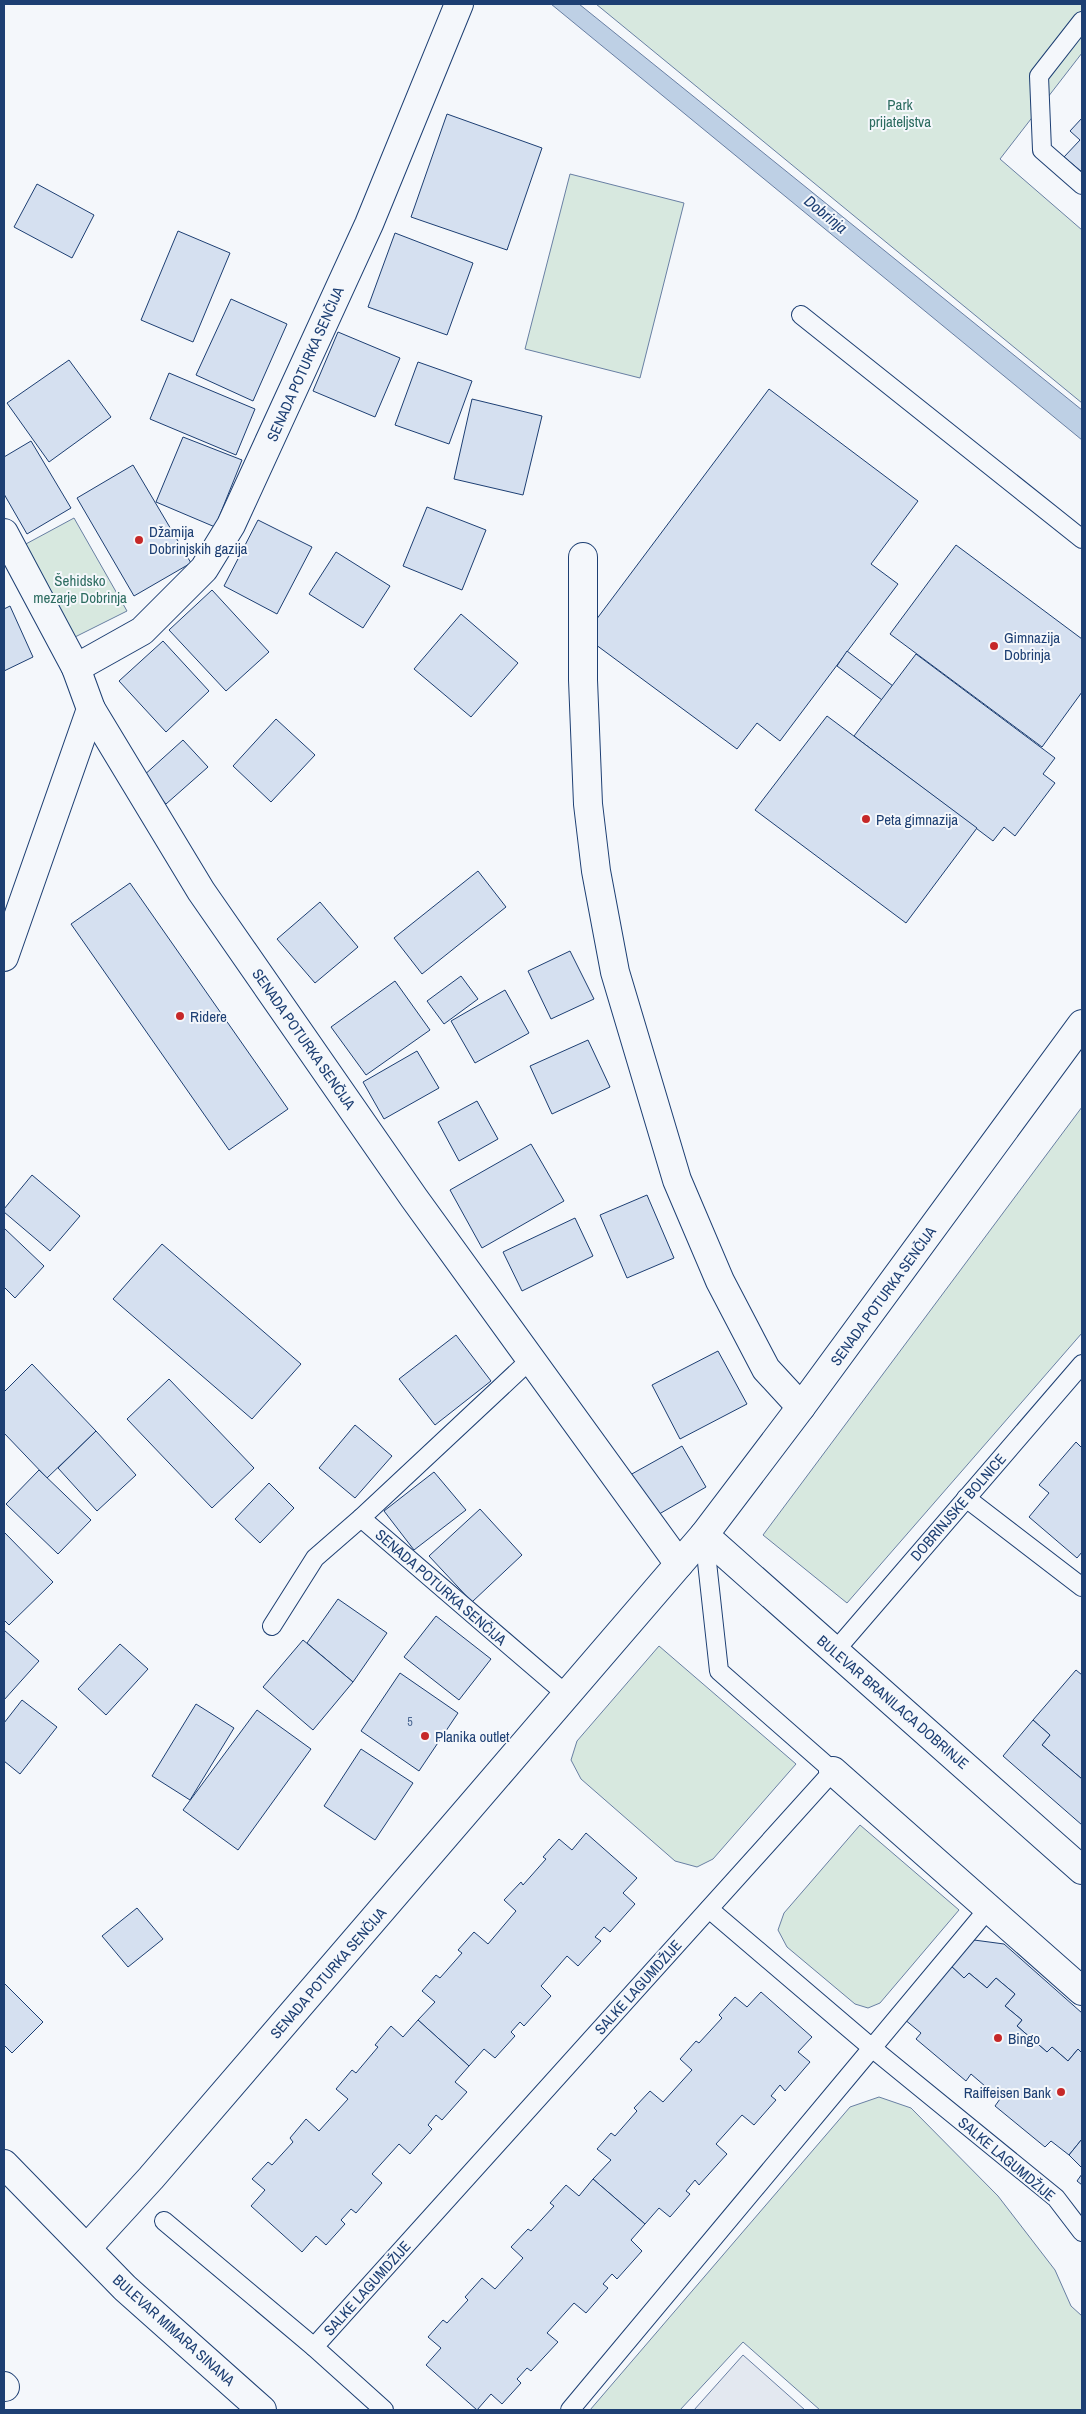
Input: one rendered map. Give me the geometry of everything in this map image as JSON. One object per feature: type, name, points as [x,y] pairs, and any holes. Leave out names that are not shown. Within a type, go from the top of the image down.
[{"type":"street","name":"SENADA POTURKA SENČIJA","points":[[76,668],[142,631],[204,569],[232,525],[369,224],[459,4]]},
{"type":"street","name":"SENADA POTURKA SENČIJA","points":[[4,534],[76,668],[91,709],[201,891],[414,1198],[679,1564]]},
{"type":"street","points":[[583,557],[583,680],[588,804],[596,870],[615,972],[677,1180],[720,1281],[766,1369],[801,1408]]},
{"type":"street","points":[[4,957],[91,709]]},
{"type":"street","name":"SENADA POTURKA SENČIJA","points":[[87,2248],[151,2178],[704,1535],[801,1408],[1082,1024]]},
{"type":"street","name":"BULEVAR BRANILACA DOBRINJE","points":[[704,1535],[1082,1870]]},
{"type":"street","points":[[833,1771],[988,1910],[1082,1991]]},
{"type":"street","name":"BULEVAR MIMARA SINANA","points":[[4,2164],[125,2288],[262,2410]]},
{"type":"lane","points":[[1082,21],[1039,76],[1042,150],[1082,185]]},
{"type":"lane","points":[[801,315],[1082,539]]},
{"type":"lane","name":"SENADA POTURKA SENČIJA","points":[[272,1626],[315,1558],[361,1518],[530,1360]]},
{"type":"lane","name":"DOBRINJSKE BOLNICE","points":[[835,1651],[1082,1364]]},
{"type":"lane","points":[[966,1498],[1082,1587]]},
{"type":"lane","name":"SENADA POTURKA SENČIJA","points":[[361,1518],[567,1696]]},
{"type":"lane","points":[[704,1535],[719,1671],[833,1771]]},
{"type":"lane","name":"SALKE LAGUMDŽIJE","points":[[384,2410],[314,2347],[833,1771]]},
{"type":"lane","name":"SALKE LAGUMDŽIJE","points":[[709,1909],[872,2048],[1056,2198],[1082,2232]]},
{"type":"lane","points":[[570,2410],[988,1910]]},
{"type":"lane","points":[[164,2221],[314,2347]]},
{"type":"green space","name":"Park prijateljstva","points":[[596,4],[1082,4],[1082,53],[1000,159],[1082,230],[1082,403]]},
{"type":"green space","points":[[570,174],[684,203],[640,378],[525,349]]},
{"type":"green space","name":"Šehidsko mezarje Dobrinja","points":[[74,518],[127,611],[73,638],[24,545]]},
{"type":"green space","points":[[1082,1107],[1082,1333],[847,1603],[763,1535]]},
{"type":"green space","points":[[659,1646],[796,1764],[713,1859],[697,1867],[675,1861],[581,1779],[571,1760],[577,1741]]},
{"type":"green space","points":[[860,1825],[959,1910],[880,2003],[868,2008],[855,2004],[787,1947],[778,1930],[784,1913]]},
{"type":"green space","points":[[879,2097],[911,2108],[998,2196],[1055,2270],[1071,2306],[1082,2316],[1082,2410],[820,2410],[743,2342],[680,2410],[590,2410],[850,2107]]},
{"type":"shaded area","points":[[743,2355],[805,2410],[694,2410]]},
{"type":"water","name":"Dobrinja","points":[[551,4],[579,4],[1082,410],[1082,440]]},
{"type":"building","points":[[447,114],[542,148],[507,250],[411,217]]},
{"type":"building","points":[[1082,118],[1082,172],[1064,157],[1080,140],[1070,131]]},
{"type":"building","points":[[37,184],[94,215],[72,258],[14,227]]},
{"type":"building","points":[[178,231],[230,253],[193,342],[141,320]]},
{"type":"building","points":[[395,233],[473,263],[447,335],[368,307]]},
{"type":"building","points":[[231,299],[287,324],[253,401],[196,375]]},
{"type":"building","points":[[338,332],[400,358],[375,417],[313,391]]},
{"type":"building","points":[[69,360],[111,417],[49,462],[7,403]]},
{"type":"building","points":[[418,362],[472,381],[449,444],[395,425]]},
{"type":"building","points":[[169,373],[255,409],[236,455],[150,419]]},
{"type":"building","points":[[769,389],[918,501],[871,564],[898,584],[780,741],[757,723],[737,749],[584,636]]},
{"type":"building","points":[[472,399],[542,416],[523,495],[454,479]]},
{"type":"building","points":[[183,437],[242,460],[215,527],[156,502]]},
{"type":"building","points":[[31,441],[71,508],[27,534],[4,494],[4,457]]},
{"type":"building","name":"Džamija Dobrinjskih gazija","points":[[133,465],[191,563],[134,596],[77,498]]},
{"type":"building","points":[[427,507],[486,530],[462,590],[403,566]]},
{"type":"building","points":[[258,520],[312,547],[277,614],[224,586]]},
{"type":"building","name":"Gimnazija Dobrinja","points":[[956,545],[1082,639],[1082,692],[1042,747],[890,634]]},
{"type":"building","points":[[336,552],[390,586],[363,628],[309,594]]},
{"type":"building","points":[[212,590],[269,652],[226,691],[169,630]]},
{"type":"building","points":[[10,606],[33,657],[4,671],[4,609]]},
{"type":"building","points":[[461,614],[518,663],[471,717],[414,669]]},
{"type":"building","points":[[163,641],[209,691],[166,732],[119,681]]},
{"type":"building","points":[[847,651],[893,686],[882,700],[837,666]]},
{"type":"building","points":[[916,654],[1055,758],[1043,774],[1055,783],[1015,836],[1004,827],[993,841],[854,736]]},
{"type":"building","name":"Peta gimnazija","points":[[827,716],[977,828],[906,923],[755,810]]},
{"type":"building","points":[[276,719],[315,755],[271,802],[233,766]]},
{"type":"building","points":[[183,740],[208,767],[166,804],[142,777]]},
{"type":"building","points":[[478,871],[506,907],[422,974],[394,938]]},
{"type":"building","name":"Ridere","points":[[130,883],[288,1109],[229,1150],[71,924]]},
{"type":"building","points":[[320,902],[358,947],[315,983],[277,939]]},
{"type":"building","points":[[570,951],[594,999],[551,1019],[528,971]]},
{"type":"building","points":[[461,976],[478,999],[444,1024],[427,1001]]},
{"type":"building","points":[[395,981],[430,1030],[366,1075],[331,1027]]},
{"type":"building","points":[[505,990],[529,1033],[475,1063],[451,1021]]},
{"type":"building","points":[[588,1040],[610,1087],[552,1114],[530,1066]]},
{"type":"building","points":[[417,1051],[439,1088],[384,1119],[363,1082]]},
{"type":"building","points":[[477,1101],[498,1139],[459,1161],[438,1122]]},
{"type":"building","points":[[531,1144],[564,1201],[482,1248],[450,1190]]},
{"type":"building","points":[[32,1175],[80,1216],[50,1251],[4,1212],[4,1209]]},
{"type":"building","points":[[647,1195],[674,1258],[627,1278],[600,1215]]},
{"type":"building","points":[[575,1218],[593,1256],[522,1291],[503,1252]]},
{"type":"building","points":[[4,1228],[44,1266],[15,1298],[4,1287]]},
{"type":"building","points":[[162,1244],[301,1364],[252,1419],[113,1299]]},
{"type":"building","points":[[456,1335],[491,1381],[435,1425],[399,1379]]},
{"type":"building","points":[[718,1351],[747,1404],[680,1439],[652,1385]]},
{"type":"building","points":[[32,1364],[96,1431],[47,1478],[4,1433],[4,1392]]},
{"type":"building","points":[[169,1379],[254,1468],[212,1508],[127,1419]]},
{"type":"building","points":[[355,1425],[392,1456],[355,1498],[319,1468]]},
{"type":"building","points":[[96,1431],[136,1475],[97,1511],[58,1468]]},
{"type":"building","points":[[1076,1442],[1082,1448],[1082,1552],[1077,1558],[1029,1517],[1049,1493],[1039,1485]]},
{"type":"building","points":[[682,1446],[706,1487],[654,1517],[630,1475]]},
{"type":"building","points":[[39,1470],[91,1520],[58,1554],[6,1504]]},
{"type":"building","points":[[434,1472],[466,1510],[414,1550],[384,1511]]},
{"type":"building","points":[[269,1483],[294,1508],[260,1543],[235,1519]]},
{"type":"building","points":[[480,1509],[522,1555],[472,1602],[429,1556]]},
{"type":"building","points":[[4,1532],[53,1582],[9,1625],[4,1620]]},
{"type":"building","points":[[338,1599],[387,1633],[353,1682],[307,1643]]},
{"type":"building","points":[[436,1616],[491,1659],[459,1700],[404,1657]]},
{"type":"building","points":[[4,1630],[39,1661],[4,1700]]},
{"type":"building","points":[[303,1640],[353,1682],[313,1730],[263,1687]]},
{"type":"building","points":[[120,1644],[148,1669],[106,1715],[78,1689]]},
{"type":"building","points":[[1076,1670],[1082,1675],[1082,1779],[1042,1745],[1050,1735],[1033,1720]]},
{"type":"building","points":[[400,1673],[458,1713],[419,1771],[361,1731]]},
{"type":"building","points":[[22,1700],[57,1727],[20,1774],[4,1761],[4,1723]]},
{"type":"building","points":[[196,1704],[234,1728],[190,1800],[152,1776]]},
{"type":"building","points":[[257,1710],[311,1749],[238,1850],[183,1810]]},
{"type":"building","points":[[1033,1720],[1050,1735],[1042,1745],[1082,1779],[1082,1825],[1003,1756]]},
{"type":"building","points":[[361,1749],[413,1783],[375,1840],[324,1806]]},
{"type":"building","points":[[586,1833],[637,1878],[623,1893],[635,1904],[610,1932],[604,1927],[595,1937],[601,1941],[578,1966],[567,1956],[541,1986],[551,1996],[524,2026],[520,2022],[511,2032],[515,2036],[495,2058],[484,2049],[469,2066],[418,2020],[435,2002],[422,1991],[436,1975],[440,1978],[462,1953],[458,1950],[474,1932],[488,1944],[516,1911],[504,1900],[521,1882],[523,1885],[546,1859],[543,1857],[559,1839],[572,1850]]},
{"type":"building","points":[[137,1908],[163,1939],[128,1967],[102,1936]]},
{"type":"building","points":[[974,1940],[1004,1944],[1082,2013],[1082,2053],[1078,2049],[1068,2061],[1052,2047],[1047,2052],[1017,2026],[1022,2020],[1005,2006],[1015,1994],[996,1978],[987,1988],[969,1973],[964,1978],[951,1966]]},
{"type":"building","points":[[951,1966],[964,1978],[969,1973],[987,1988],[996,1978],[1015,1994],[1005,2006],[1022,2020],[1017,2026],[1047,2052],[1052,2047],[1068,2061],[1078,2049],[1082,2053],[1082,2139],[1069,2155],[1051,2141],[1045,2147],[995,2106],[1000,2099],[971,2074],[966,2081],[916,2039],[921,2033],[904,2019]]},
{"type":"building","points":[[4,1983],[43,2022],[12,2053],[4,2045]]},
{"type":"building","points":[[761,1992],[812,2037],[798,2052],[810,2062],[785,2091],[780,2085],[771,2096],[776,2100],[754,2125],[742,2115],[716,2144],[727,2154],[699,2185],[695,2180],[686,2191],[690,2194],[670,2217],[659,2208],[645,2224],[593,2179],[611,2160],[597,2149],[611,2133],[615,2136],[637,2111],[634,2108],[650,2091],[663,2102],[692,2070],[680,2059],[696,2041],[699,2043],[722,2018],[719,2015],[735,1997],[747,2007]]},
{"type":"building","points":[[418,2020],[469,2066],[455,2082],[467,2092],[442,2120],[436,2115],[428,2125],[432,2129],[410,2154],[399,2144],[372,2174],[382,2183],[356,2213],[351,2209],[341,2220],[345,2224],[326,2245],[316,2236],[302,2252],[251,2206],[265,2190],[252,2179],[268,2162],[272,2165],[293,2142],[290,2138],[306,2119],[319,2131],[348,2099],[336,2089],[352,2070],[356,2073],[378,2047],[375,2045],[391,2026],[403,2037]]},
{"type":"building","points":[[1082,2139],[1082,2168],[1069,2155]]},
{"type":"building","points":[[1082,2174],[1082,2185],[1077,2181]]},
{"type":"building","points":[[593,2179],[645,2224],[631,2240],[642,2251],[617,2279],[612,2274],[603,2284],[608,2288],[586,2313],[574,2303],[547,2333],[558,2342],[531,2371],[527,2368],[517,2379],[521,2383],[502,2404],[491,2394],[477,2410],[426,2365],[441,2348],[428,2337],[443,2320],[447,2323],[468,2300],[465,2297],[482,2278],[495,2289],[523,2258],[511,2247],[528,2229],[531,2231],[554,2206],[550,2203],[566,2185],[579,2196]]},
{"type":"place","name":"Džamija Dobrinjskih gazija","points":[[139,540]]},
{"type":"place","name":"Gimnazija Dobrinja","points":[[994,646]]},
{"type":"place","name":"Peta gimnazija","points":[[866,819]]},
{"type":"place","name":"Ridere","points":[[180,1016]]},
{"type":"place","name":"Planika outlet","points":[[425,1736]]},
{"type":"place","name":"Bingo","points":[[998,2038]]},
{"type":"place","name":"Raiffeisen Bank","points":[[1061,2092]]}]
